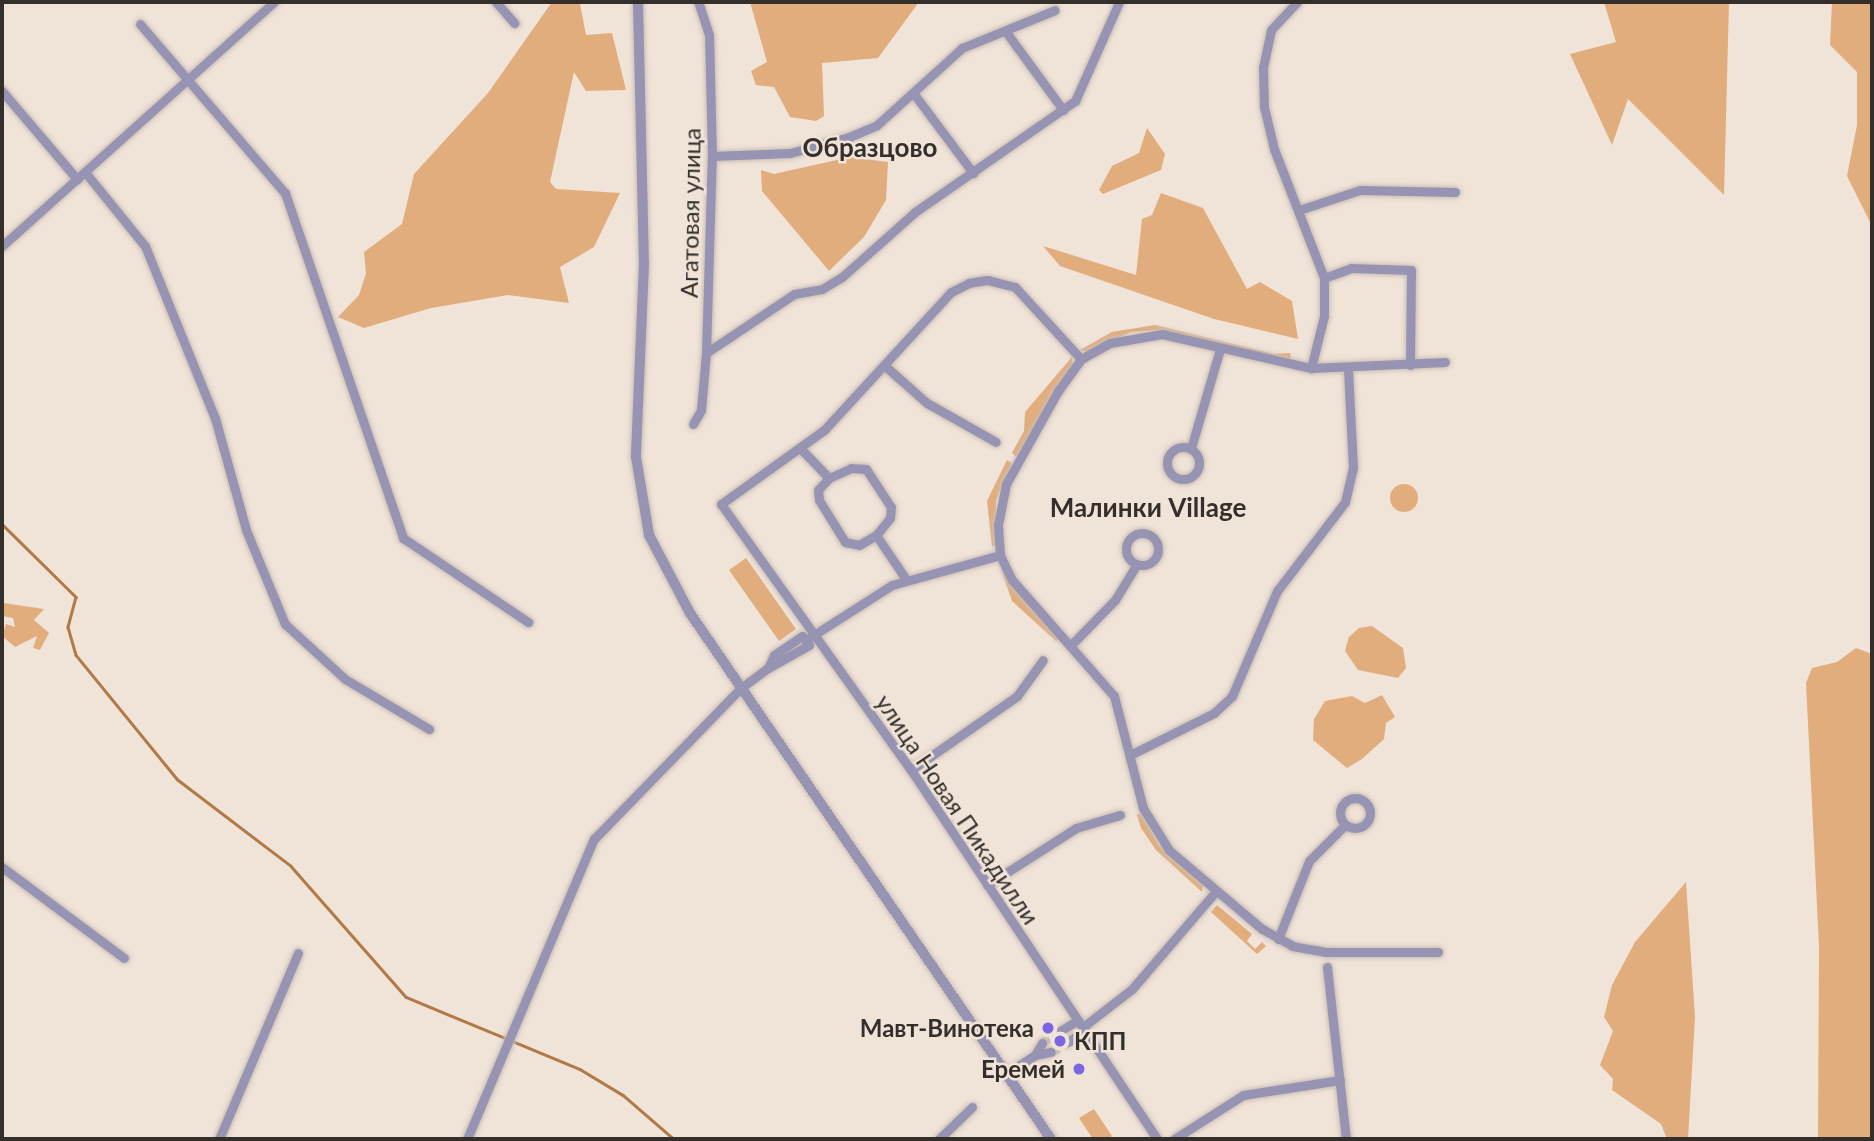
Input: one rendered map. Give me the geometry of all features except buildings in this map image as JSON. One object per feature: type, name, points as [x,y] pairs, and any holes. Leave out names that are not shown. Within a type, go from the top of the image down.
[{"type":"street","points":[[2,246],[274,2]]},
{"type":"street","points":[[496,2],[514,23]]},
{"type":"street","points":[[638,2],[644,262],[636,457],[642,511],[667,575],[741,688],[1009,1072],[1051,1139]]},
{"type":"street","name":"Агатовая улица","points":[[693,424],[701,410],[706,353],[712,156],[709,35],[698,2]]},
{"type":"street","points":[[706,353],[794,294],[822,289],[842,277],[915,212],[1063,110],[1082,90],[1119,2]]},
{"type":"street","points":[[1297,2],[1270,30],[1263,67],[1273,149],[1324,278],[1324,316],[1311,368]]},
{"type":"street","points":[[712,156],[790,152],[849,137],[877,125],[962,48],[1055,10]]},
{"type":"street","points":[[140,24],[285,193],[403,538],[528,622]]},
{"type":"street","points":[[1006,32],[1063,110]]},
{"type":"street","points":[[2,91],[77,179]]},
{"type":"street","points":[[914,94],[973,173]]},
{"type":"street","points":[[85,172],[145,246],[215,418],[246,530],[285,625],[345,679],[429,729]]},
{"type":"street","points":[[1299,210],[1360,190],[1455,192]]},
{"type":"street","points":[[1324,278],[1351,268],[1411,270],[1410,365]]},
{"type":"street","points":[[829,478],[801,449],[885,366],[951,292],[987,280],[1015,287],[1081,359]]},
{"type":"street","points":[[1438,952],[1326,952],[1279,939],[1215,892],[1153,831],[1114,696],[1072,644],[1027,599],[1000,555],[998,506],[1006,484],[1081,359],[1110,343],[1142,335],[1162,334],[1311,368],[1348,370],[1445,362]]},
{"type":"street","points":[[1191,448],[1220,349]]},
{"type":"street","points":[[885,366],[927,403],[996,442]]},
{"type":"street","points":[[1130,755],[1214,713],[1232,696],[1277,590],[1345,502],[1353,468],[1348,370]]},
{"type":"street","name":"улица Новая Пикадилли","points":[[801,449],[721,504],[811,637],[911,770],[1157,1139]]},
{"type":"street","points":[[851,468],[866,470],[891,507],[891,519],[876,535],[859,545],[845,542],[819,500],[818,490],[829,478],[851,468]]},
{"type":"street","points":[[876,535],[907,581]]},
{"type":"street","points":[[467,1139],[594,839],[741,688],[768,668],[800,652],[811,637],[869,597],[907,581],[1000,555]]},
{"type":"street","points":[[1072,644],[1115,600],[1137,564]]},
{"type":"street","points":[[911,770],[1017,696],[1043,660]]},
{"type":"street","points":[[987,885],[1076,828],[1120,815]]},
{"type":"street","points":[[1279,939],[1309,861],[1345,825]]},
{"type":"street","points":[[2,867],[124,958]]},
{"type":"street","points":[[1068,1042],[1082,1026],[1132,989],[1215,892]]},
{"type":"street","points":[[219,1139],[298,953]]},
{"type":"street","points":[[1326,967],[1346,1139]]},
{"type":"street","points":[[1060,1031],[1082,1026]]},
{"type":"street","points":[[1035,1055],[1042,1043]]},
{"type":"street","points":[[1009,1072],[1035,1055],[1051,1052]]},
{"type":"street","points":[[1174,1139],[1243,1095],[1340,1080]]},
{"type":"street","points":[[939,1139],[972,1107]]},
{"type":"shaded area","points":[[552,2],[580,4],[586,35],[612,33],[626,90],[586,91],[574,72],[550,182],[556,189],[620,193],[594,247],[560,267],[569,303],[508,295],[431,308],[364,328],[338,317],[359,295],[366,273],[364,252],[402,224],[414,174],[488,93]]},
{"type":"shaded area","points":[[750,2],[919,2],[878,58],[822,63],[824,116],[816,121],[790,117],[774,87],[756,85],[751,71],[767,62]]},
{"type":"shaded area","points":[[1604,2],[1729,2],[1724,195],[1628,99],[1612,145],[1570,54],[1616,42]]},
{"type":"shaded area","points":[[1832,2],[1872,2],[1872,226],[1847,176],[1857,125],[1857,72],[1830,45]]},
{"type":"shaded area","points":[[1147,128],[1165,154],[1161,170],[1103,194],[1099,190],[1112,166],[1139,153]]},
{"type":"shaded area","points":[[850,157],[888,162],[886,200],[864,237],[829,271],[762,191],[761,170],[774,174]]},
{"type":"shaded area","points":[[1161,193],[1203,208],[1247,289],[1260,282],[1292,301],[1298,339],[1214,319],[1060,266],[1043,246],[1136,275],[1142,219],[1152,215]]},
{"type":"shaded area","points":[[1155,325],[1274,354],[1290,353],[1291,356],[1289,359],[1160,330],[1131,332],[1087,352],[1080,350],[1112,332]]},
{"type":"shaded area","points":[[1072,357],[1073,365],[1016,457],[1012,453],[1024,431],[1025,412]]},
{"type":"shaded area","points":[[1007,460],[1012,463],[996,500],[996,546],[992,546],[987,501]]},
{"type":"shaded area","points":[[1404,484],[1414,488],[1418,498],[1414,508],[1404,512],[1394,508],[1390,498],[1394,488]]},
{"type":"shaded area","points":[[746,558],[796,629],[779,641],[729,570]]},
{"type":"shaded area","points":[[1001,569],[1060,638],[1056,641],[1012,601]]},
{"type":"shaded area","points":[[2,596],[3,603],[44,609],[34,620],[49,633],[40,650],[33,648],[37,636],[15,647],[2,636],[6,624],[15,627],[13,618],[2,616]]},
{"type":"shaded area","points":[[1372,626],[1403,648],[1406,668],[1398,678],[1358,670],[1345,651],[1349,637],[1359,628]]},
{"type":"shaded area","points":[[1856,648],[1872,654],[1872,1139],[1818,1139],[1819,946],[1806,683],[1812,668],[1837,662]]},
{"type":"shaded area","points":[[1382,695],[1395,717],[1386,723],[1384,739],[1362,759],[1347,768],[1313,740],[1314,719],[1325,701],[1352,696],[1365,703]]},
{"type":"shaded area","points":[[1141,813],[1159,845],[1203,885],[1202,892],[1156,850],[1141,828],[1137,815]]},
{"type":"shaded area","points":[[1686,882],[1695,1017],[1688,1139],[1667,1139],[1661,1124],[1612,1090],[1613,1079],[1600,1065],[1613,1031],[1604,1017],[1612,985],[1635,942]]},
{"type":"shaded area","points":[[1217,905],[1252,934],[1247,941],[1255,949],[1262,942],[1266,946],[1257,954],[1211,912]]},
{"type":"shaded area","points":[[1094,1109],[1112,1136],[1108,1139],[1093,1139],[1079,1118]]},
{"type":"waterway","points":[[2,524],[76,597],[68,627],[76,655],[177,779],[291,866],[406,997],[580,1069],[623,1095],[674,1139]]},
{"type":"tunnel","points":[[1042,1043],[1060,1031]]},
{"type":"tunnel","points":[[1051,1052],[1068,1042]]},
{"type":"place","name":"Мавт-Винотека","points":[[1048,1028]]},
{"type":"place","name":"КПП","points":[[1060,1041]]},
{"type":"place","name":"Еремей","points":[[1079,1069]]},
{"type":"district","name":"Образцово","points":[[870,148]]},
{"type":"district","name":"Малинки Village","points":[[1148,508]]}]
